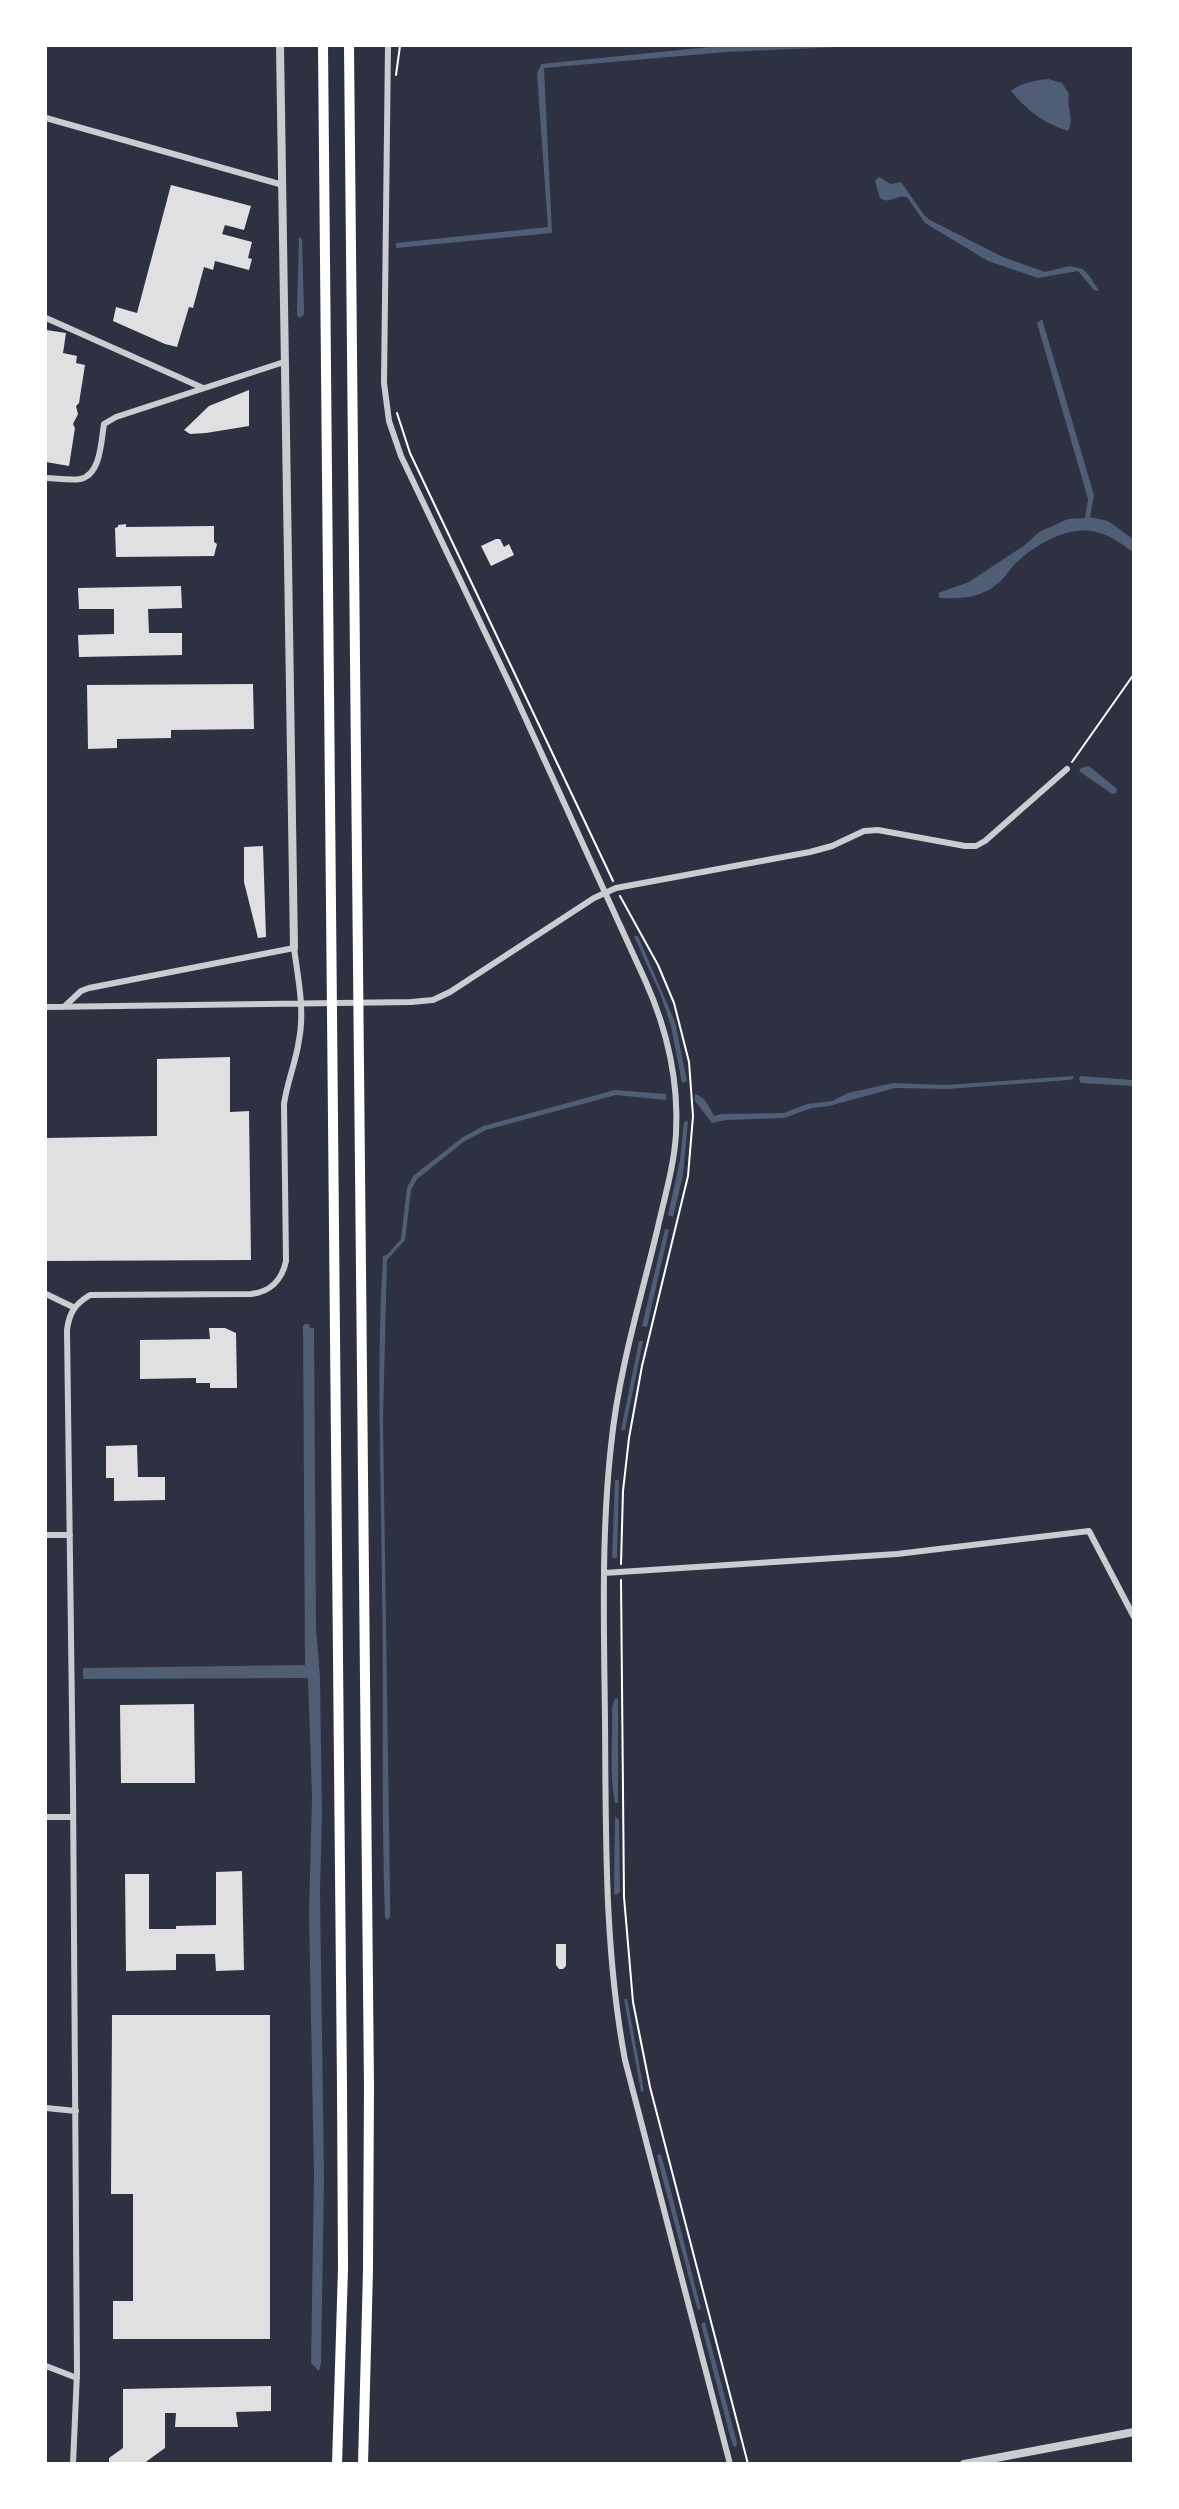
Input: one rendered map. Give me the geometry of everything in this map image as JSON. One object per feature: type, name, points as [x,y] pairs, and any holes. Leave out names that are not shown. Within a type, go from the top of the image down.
[{"type":"highway","points":[[323,46],[342,2072],[343,2269],[337,2463]]},
{"type":"highway","points":[[349,46],[369,2085],[368,2283],[363,2463]]},
{"type":"street","points":[[73,2463],[77,2378],[76,2111],[68,1318],[74,1307],[90,1295],[251,1294],[269,1289],[278,1281],[286,1261],[284,1104],[301,1030],[301,996],[294,948],[280,46]]},
{"type":"street","points":[[388,46],[384,383],[389,421],[401,456],[605,893],[662,1023],[673,1065],[676,1135],[669,1179],[625,1362],[612,1437],[605,1518],[607,1901],[616,2008],[633,2095],[730,2463]]},
{"type":"street","points":[[46,118],[283,185]]},
{"type":"street","points":[[46,318],[203,388]]},
{"type":"street","points":[[46,478],[82,479],[90,474],[97,463],[104,425],[116,417],[284,362]]},
{"type":"street","points":[[46,1007],[433,1000],[616,888],[823,849],[864,831],[878,830],[976,846],[1067,769]]},
{"type":"street","points":[[65,1006],[81,990],[294,948]]},
{"type":"street","points":[[46,1294],[74,1307]]},
{"type":"street","points":[[604,1573],[898,1554],[1089,1531],[1133,1617]]},
{"type":"street","points":[[46,1535],[70,1535]]},
{"type":"street","points":[[46,1817],[73,1816]]},
{"type":"street","points":[[46,2108],[76,2111]]},
{"type":"street","points":[[46,2366],[77,2378]]},
{"type":"street","points":[[964,2463],[1133,2432]]},
{"type":"path","points":[[396,76],[400,46]]},
{"type":"path","points":[[396,410],[410,453],[616,888]]},
{"type":"path","points":[[1067,769],[1133,674]]},
{"type":"path","points":[[621,1573],[624,1899],[633,2002],[653,2099],[748,2463]]},
{"type":"water","points":[[719,46],[862,46],[726,52],[544,68],[552,233],[396,248],[396,243],[548,227],[537,74],[541,64]]},
{"type":"water","points":[[1048,79],[1062,83],[1069,94],[1071,122],[1068,131],[1036,115],[1011,91],[1023,84]]},
{"type":"water","points":[[879,177],[891,184],[901,182],[930,220],[1003,257],[1045,272],[1069,266],[1083,269],[1099,291],[1094,290],[1078,271],[1038,278],[988,261],[925,223],[907,197],[887,200],[880,198],[875,181]]},
{"type":"water","points":[[299,237],[302,239],[304,309],[300,318],[297,316]]},
{"type":"water","points":[[1042,319],[1094,495],[1090,517],[1108,521],[1133,539],[1133,552],[1096,532],[1075,531],[1054,538],[1026,555],[999,583],[983,593],[969,597],[940,598],[938,593],[969,582],[1025,545],[1039,532],[1068,519],[1085,518],[1088,499],[1037,323]]},
{"type":"water","points":[[1089,766],[1117,789],[1116,793],[1112,794],[1079,771]]},
{"type":"water","points":[[634,936],[638,936],[675,1022],[687,1081],[682,1083],[671,1026],[661,996]]},
{"type":"water","points":[[1073,1076],[1073,1079],[1069,1080],[947,1089],[895,1088],[812,1108],[784,1118],[712,1123],[695,1101],[695,1094],[702,1097],[714,1116],[784,1113],[807,1104],[832,1101],[848,1093],[893,1083],[947,1085]]},
{"type":"water","points":[[1080,1076],[1133,1080],[1133,1086],[1081,1083]]},
{"type":"water","points":[[615,1090],[666,1094],[666,1100],[616,1095],[486,1130],[465,1141],[417,1179],[411,1190],[405,1240],[387,1260],[383,1419],[390,1892],[390,1917],[387,1920],[383,1834],[380,1421],[383,1256],[401,1239],[407,1188],[413,1176],[463,1137],[483,1126]]},
{"type":"water","points":[[688,1121],[683,1175],[673,1217],[668,1215],[680,1160],[684,1122]]},
{"type":"water","points":[[665,1229],[669,1230],[647,1327],[642,1326]]},
{"type":"water","points":[[305,1324],[314,1328],[316,1627],[320,1677],[322,1815],[320,1891],[324,2179],[319,2371],[311,2363],[314,2175],[309,1913],[312,1797],[308,1678],[83,1679],[83,1668],[305,1665]]},
{"type":"water","points":[[639,1341],[643,1341],[625,1430],[621,1430]]},
{"type":"water","points":[[615,1480],[619,1480],[617,1558],[612,1558]]},
{"type":"water","points":[[615,1698],[618,1699],[618,1803],[615,1803],[613,1792],[612,1768],[612,1708]]},
{"type":"water","points":[[615,1816],[619,1820],[620,1892],[616,1895],[614,1894]]},
{"type":"water","points":[[624,1999],[627,1999],[628,2003],[644,2091],[641,2092]]},
{"type":"water","points":[[661,2154],[701,2309],[698,2310],[659,2165],[657,2155]]},
{"type":"water","points":[[705,2322],[736,2447],[733,2446],[730,2436],[701,2324]]},
{"type":"building","points":[[171,185],[251,206],[244,230],[225,225],[222,234],[252,242],[248,258],[252,259],[249,270],[215,261],[213,270],[204,267],[193,308],[189,307],[177,347],[113,321],[116,307],[137,313]]},
{"type":"building","points":[[46,330],[66,333],[63,353],[77,356],[76,363],[85,365],[79,403],[76,406],[78,414],[73,424],[75,428],[69,466],[46,462]]},
{"type":"building","points":[[249,390],[249,426],[190,434],[184,430],[209,406]]},
{"type":"building","points":[[126,524],[126,527],[214,526],[214,542],[217,544],[214,556],[116,557],[115,528]]},
{"type":"building","points":[[500,539],[504,547],[509,544],[514,555],[491,566],[481,546]]},
{"type":"building","points":[[181,586],[182,608],[148,609],[149,633],[182,633],[182,655],[79,657],[78,635],[114,634],[114,609],[79,609],[78,588]]},
{"type":"building","points":[[253,684],[254,729],[171,730],[171,738],[117,739],[117,748],[88,749],[87,685]]},
{"type":"building","points":[[263,846],[266,937],[258,938],[244,882],[244,847]]},
{"type":"building","points":[[230,1057],[230,1112],[249,1111],[251,1260],[46,1261],[46,1138],[157,1136],[157,1059]]},
{"type":"building","points":[[209,1328],[225,1328],[236,1333],[237,1388],[210,1388],[210,1383],[196,1383],[196,1378],[140,1379],[140,1340],[210,1339]]},
{"type":"building","points":[[137,1445],[138,1477],[165,1477],[165,1500],[114,1501],[114,1478],[106,1478],[106,1446]]},
{"type":"building","points":[[194,1704],[195,1783],[121,1783],[120,1705]]},
{"type":"building","points":[[242,1871],[244,1970],[216,1971],[215,1954],[176,1954],[176,1970],[126,1971],[125,1874],[149,1874],[149,1929],[176,1929],[176,1926],[216,1925],[216,1872]]},
{"type":"building","points":[[556,1944],[566,1944],[566,1966],[563,1969],[556,1965]]},
{"type":"building","points":[[112,2015],[270,2015],[270,2339],[113,2339],[113,2301],[133,2301],[133,2194],[111,2194]]},
{"type":"building","points":[[271,2386],[271,2411],[236,2412],[238,2427],[175,2427],[176,2413],[165,2413],[165,2448],[143,2464],[109,2464],[109,2458],[123,2448],[123,2389]]}]
